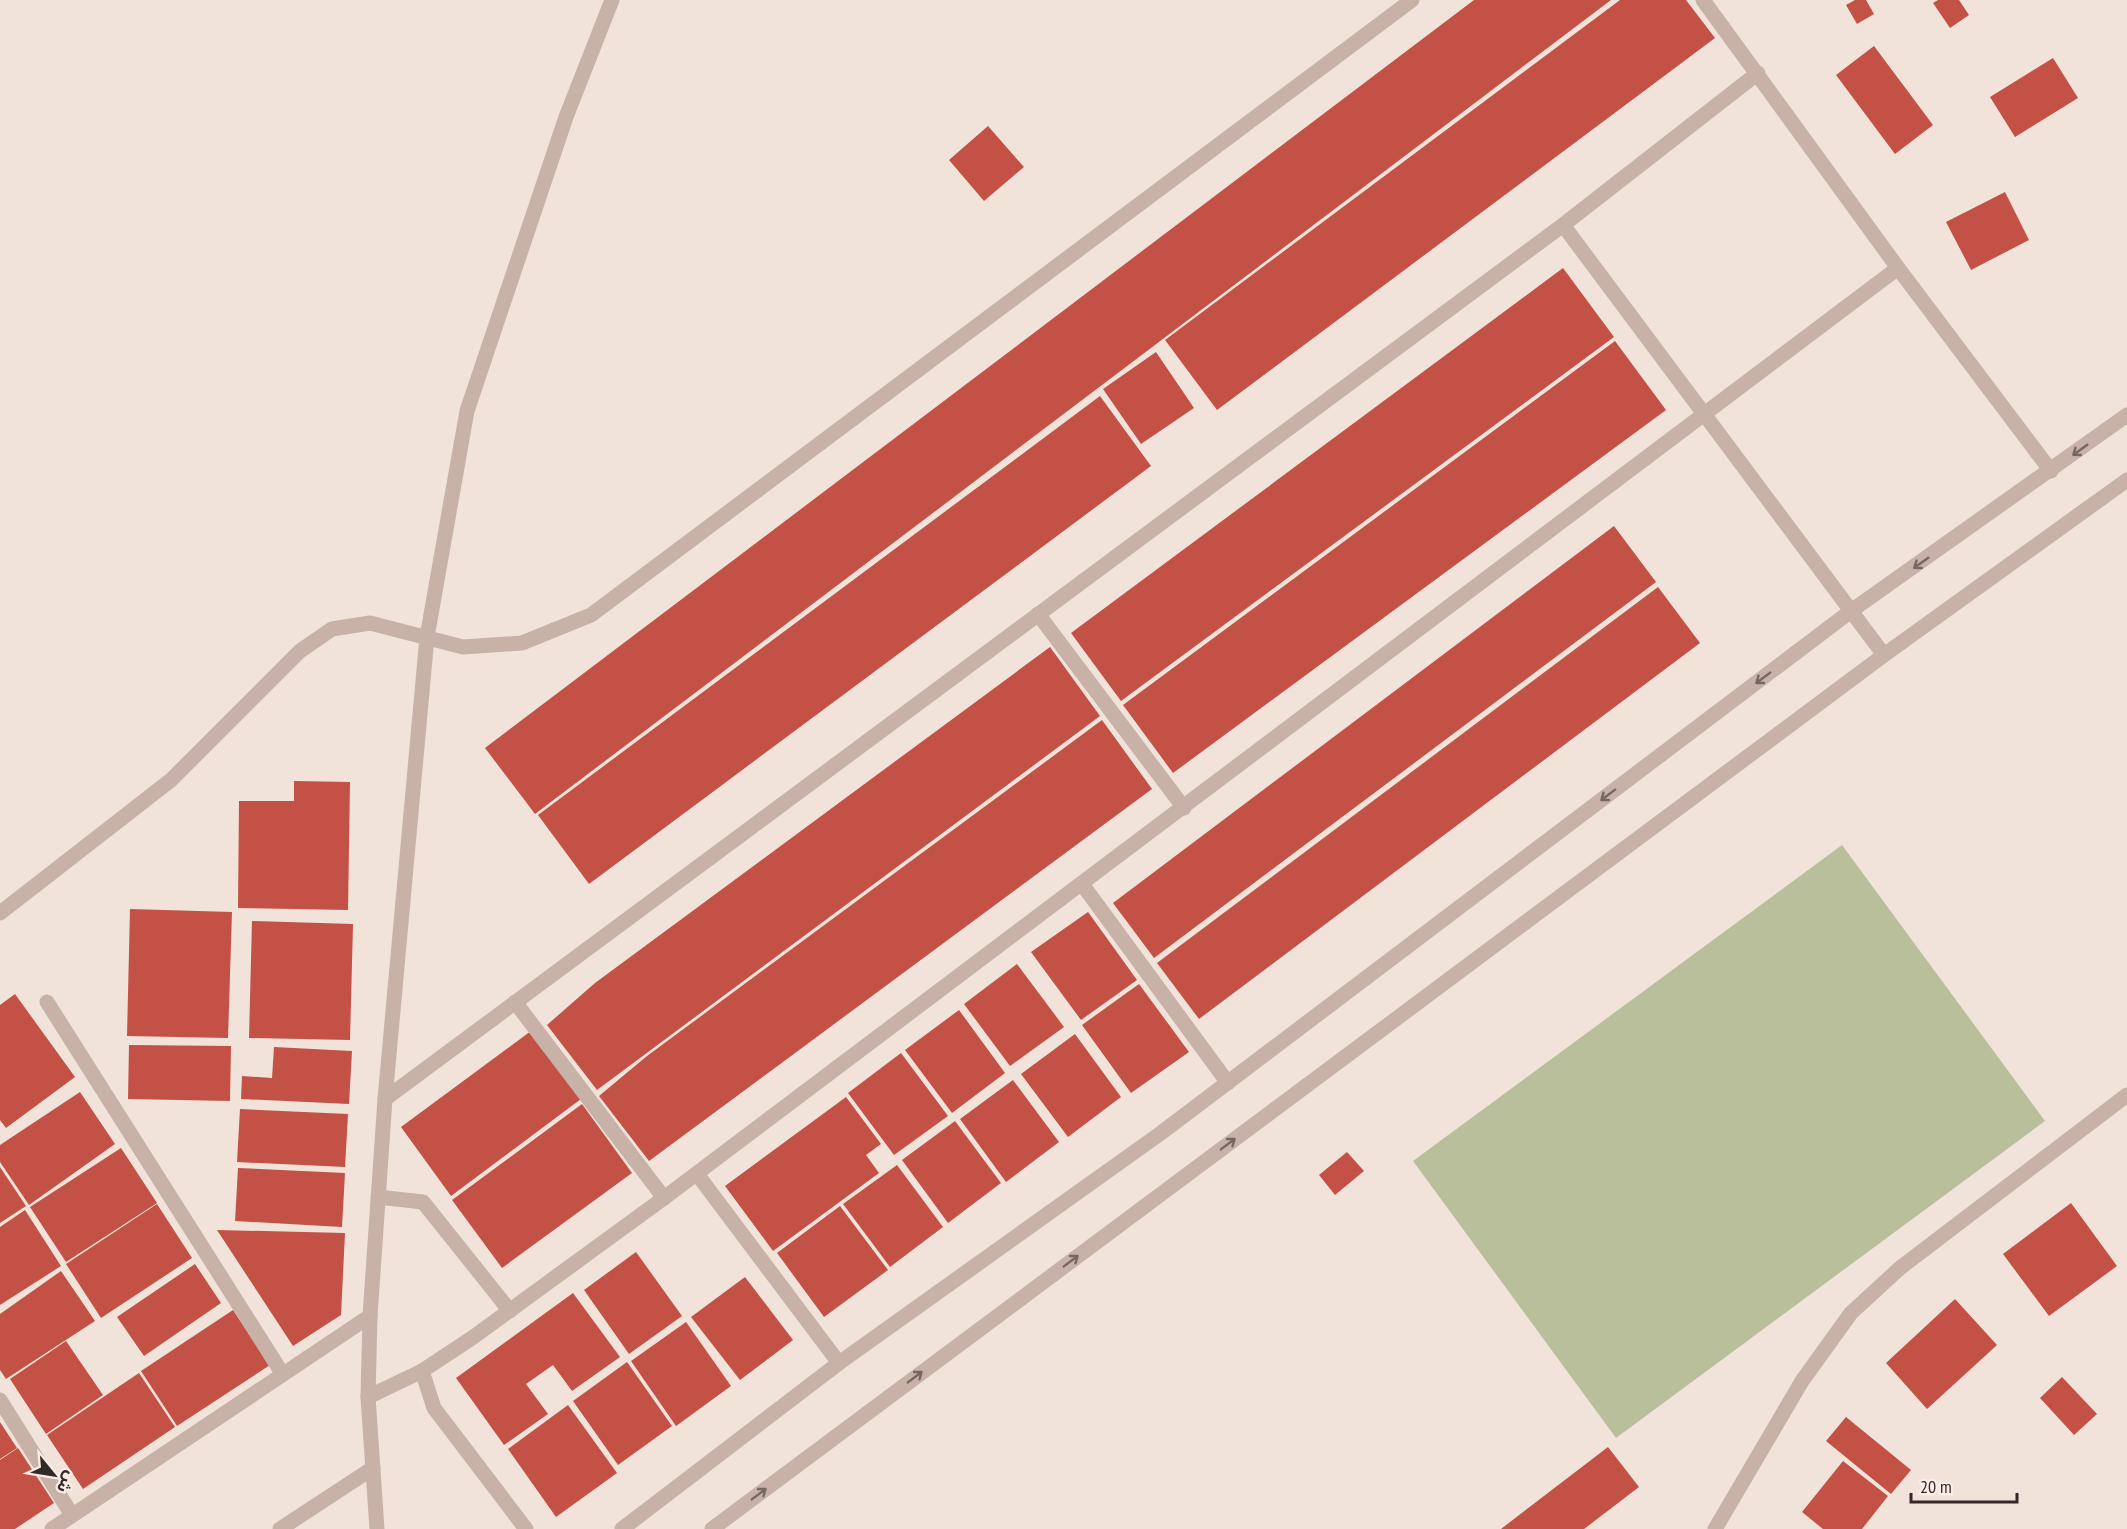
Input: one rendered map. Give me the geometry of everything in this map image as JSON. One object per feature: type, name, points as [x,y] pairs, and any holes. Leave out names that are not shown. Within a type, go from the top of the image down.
[{"type":"street","points":[[377,1529],[368,1397],[370,1316],[385,1098],[427,637],[467,411],[566,117],[612,0]]},
{"type":"street","points":[[0,913],[171,780],[300,651],[332,629],[370,623],[464,647],[522,643],[591,615],[1413,0]]},
{"type":"street","points":[[1703,0],[1898,268],[2051,471]]},
{"type":"street","points":[[385,1098],[1563,225],[1758,73]]},
{"type":"street","points":[[1563,225],[1884,655]]},
{"type":"street","points":[[368,1397],[422,1371],[510,1311],[697,1174],[1898,268]]},
{"type":"street","points":[[622,1529],[839,1363],[1228,1083],[1851,611],[2127,415]]},
{"type":"street","points":[[712,1529],[1884,655],[2127,480]]},
{"type":"street","points":[[1038,614],[1184,808]]},
{"type":"street","points":[[1082,884],[1228,1083]]},
{"type":"street","points":[[47,1002],[282,1373]]},
{"type":"street","points":[[515,1002],[664,1198]]},
{"type":"street","points":[[1715,1529],[1802,1381],[1851,1313],[1900,1268],[2127,1095]]},
{"type":"street","points":[[697,1174],[839,1363]]},
{"type":"street","points":[[378,1197],[423,1202],[510,1311]]},
{"type":"street","points":[[52,1529],[370,1316]]},
{"type":"street","points":[[422,1371],[434,1408],[526,1529]]},
{"type":"street","points":[[0,1400],[72,1515]]},
{"type":"street","points":[[280,1529],[373,1468]]},
{"type":"green space","points":[[1842,845],[2045,1121],[1616,1438],[1413,1161]]},
{"type":"building","points":[[1474,0],[1611,0],[535,814],[485,748]]},
{"type":"building","points":[[1620,0],[1686,0],[1715,38],[1217,410],[1165,340]]},
{"type":"building","points":[[1855,0],[1866,0],[1874,14],[1857,24],[1846,5]]},
{"type":"building","points":[[1938,0],[1959,0],[1969,15],[1950,28],[1933,3]]},
{"type":"building","points":[[1874,46],[1933,125],[1895,154],[1836,75]]},
{"type":"building","points":[[2053,58],[2078,98],[2015,137],[1990,97]]},
{"type":"building","points":[[988,126],[1024,167],[984,201],[949,160]]},
{"type":"building","points":[[2005,192],[2029,240],[1971,270],[1946,222]]},
{"type":"building","points":[[1563,268],[1614,337],[1121,701],[1071,633]]},
{"type":"building","points":[[1615,341],[1666,410],[1173,773],[1123,705]]},
{"type":"building","points":[[1156,352],[1194,408],[1141,444],[1103,389]]},
{"type":"building","points":[[1100,396],[1151,466],[589,884],[538,815]]},
{"type":"building","points":[[1614,526],[1656,582],[1154,958],[1113,903]]},
{"type":"building","points":[[1658,587],[1700,643],[1199,1019],[1157,963]]},
{"type":"building","points":[[1050,647],[1100,716],[597,1090],[547,1025],[595,983]]},
{"type":"building","points":[[1102,720],[1152,789],[649,1161],[599,1096],[647,1056]]},
{"type":"building","points":[[294,781],[350,782],[348,910],[238,908],[239,801],[294,801]]},
{"type":"building","points":[[130,909],[232,912],[228,1038],[127,1036]]},
{"type":"building","points":[[1088,912],[1137,980],[1081,1020],[1031,952]]},
{"type":"building","points":[[252,921],[353,924],[350,1040],[249,1038]]},
{"type":"building","points":[[1017,964],[1064,1027],[1010,1066],[964,1004]]},
{"type":"building","points":[[1139,984],[1189,1052],[1131,1093],[1082,1025]]},
{"type":"building","points":[[15,994],[75,1077],[6,1128],[0,1120],[0,1005]]},
{"type":"building","points":[[959,1010],[1005,1073],[952,1113],[905,1050]]},
{"type":"building","points":[[531,1031],[581,1099],[451,1196],[401,1127]]},
{"type":"building","points":[[1075,1034],[1121,1097],[1068,1137],[1021,1074]]},
{"type":"building","points":[[129,1045],[231,1046],[230,1101],[128,1099]]},
{"type":"building","points":[[274,1047],[352,1051],[349,1104],[241,1099],[242,1076],[272,1078]]},
{"type":"building","points":[[901,1053],[948,1116],[894,1155],[848,1093]]},
{"type":"building","points":[[1013,1080],[1059,1142],[1006,1182],[960,1119]]},
{"type":"building","points":[[80,1092],[115,1144],[29,1205],[0,1162],[0,1145]]},
{"type":"building","points":[[846,1097],[881,1144],[866,1155],[879,1173],[773,1251],[725,1186]]},
{"type":"building","points":[[582,1104],[632,1173],[502,1268],[452,1200]]},
{"type":"building","points":[[240,1109],[348,1114],[345,1167],[237,1162]]},
{"type":"building","points":[[955,1121],[1001,1183],[948,1223],[902,1160]]},
{"type":"building","points":[[121,1148],[157,1203],[66,1262],[30,1207]]},
{"type":"building","points":[[1347,1152],[1364,1171],[1335,1195],[1319,1175]]},
{"type":"building","points":[[897,1165],[943,1227],[890,1267],[843,1204]]},
{"type":"building","points":[[0,1167],[26,1206],[0,1223]]},
{"type":"building","points":[[238,1168],[345,1173],[342,1227],[235,1221]]},
{"type":"building","points":[[2071,1203],[2117,1266],[2049,1316],[2003,1254]]},
{"type":"building","points":[[157,1204],[192,1258],[101,1318],[66,1264]]},
{"type":"building","points":[[840,1206],[888,1270],[824,1317],[777,1253]]},
{"type":"building","points":[[25,1210],[61,1266],[0,1305],[0,1227]]},
{"type":"building","points":[[217,1230],[345,1233],[341,1315],[293,1346]]},
{"type":"building","points":[[636,1252],[682,1316],[629,1354],[584,1290]]},
{"type":"building","points":[[195,1264],[221,1303],[144,1356],[117,1317]]},
{"type":"building","points":[[61,1271],[95,1321],[6,1379],[0,1370],[0,1314]]},
{"type":"building","points":[[745,1277],[793,1340],[740,1380],[691,1317]]},
{"type":"building","points":[[573,1293],[620,1357],[572,1391],[553,1365],[526,1384],[548,1414],[504,1445],[456,1378]]},
{"type":"building","points":[[1955,1299],[1997,1345],[1927,1409],[1886,1363]]},
{"type":"building","points":[[233,1310],[270,1365],[177,1426],[141,1371]]},
{"type":"building","points":[[686,1322],[731,1386],[676,1426],[631,1361]]},
{"type":"building","points":[[66,1341],[103,1395],[46,1434],[10,1379]]},
{"type":"building","points":[[627,1362],[672,1426],[618,1465],[573,1401]]},
{"type":"building","points":[[139,1373],[175,1427],[83,1489],[47,1435]]},
{"type":"building","points":[[2062,1377],[2097,1414],[2074,1435],[2040,1398]]},
{"type":"building","points":[[568,1405],[617,1473],[556,1517],[508,1449]]},
{"type":"building","points":[[1846,1417],[1911,1470],[1891,1494],[1826,1441]]},
{"type":"building","points":[[0,1422],[17,1448],[0,1459]]},
{"type":"building","points":[[1608,1447],[1639,1487],[1584,1529],[1501,1529]]},
{"type":"building","points":[[18,1448],[54,1503],[15,1529],[0,1529],[0,1460]]},
{"type":"building","points":[[1843,1461],[1888,1496],[1862,1529],[1823,1529],[1802,1512]]}]
